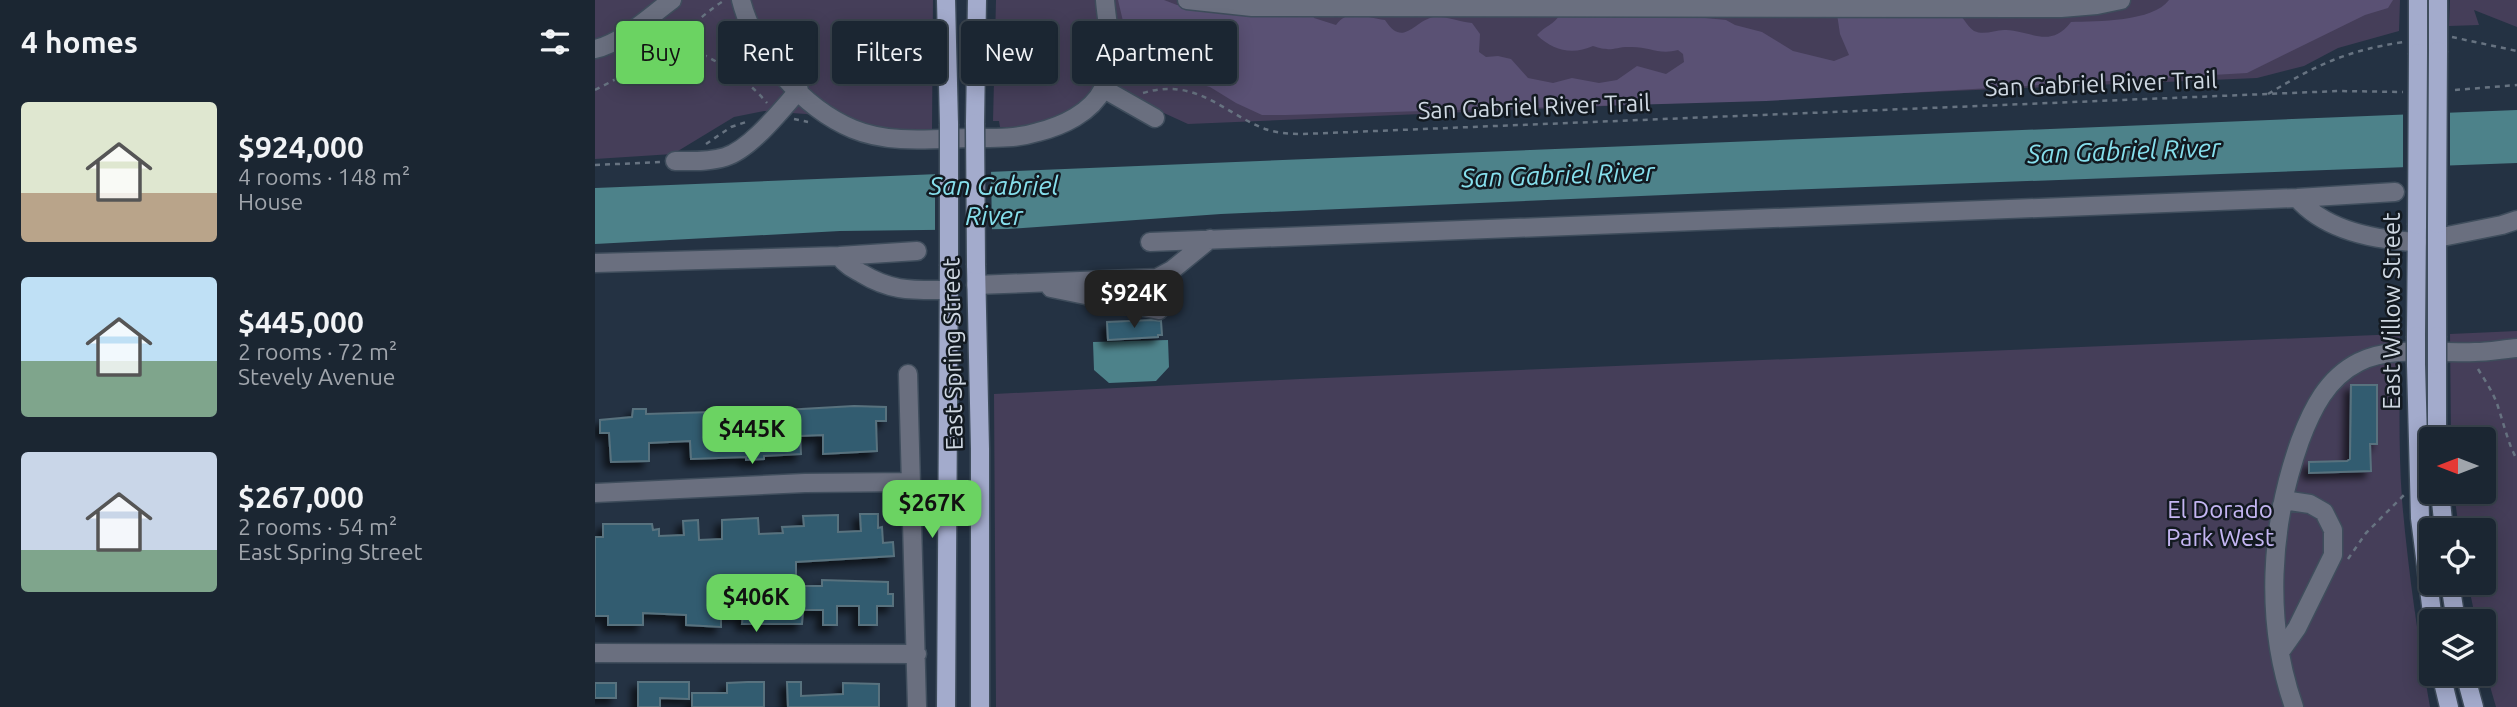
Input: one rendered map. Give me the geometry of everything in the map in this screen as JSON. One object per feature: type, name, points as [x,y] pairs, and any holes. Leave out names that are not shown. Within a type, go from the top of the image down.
[{"type":"main road","name":"East Spring Street","points":[[946,0],[949,124],[946,707]]},
{"type":"main road","name":"East Spring Street","points":[[977,0],[975,123],[980,449],[979,707]]},
{"type":"main road","name":"East Willow Street","points":[[2418,0],[2416,365],[2420,518],[2431,609]]},
{"type":"main road","name":"East Willow Street","points":[[2437,427],[2438,0]]},
{"type":"main road","points":[[2444,686],[2449,707]]},
{"type":"main road","points":[[2469,686],[2474,707]]},
{"type":"street","points":[[595,49],[604,47],[672,0]]},
{"type":"street","points":[[741,0],[756,40],[770,60],[827,115],[852,128],[885,137],[926,139],[1035,134],[1078,115],[1094,103],[1104,89],[1109,72],[1105,0]]},
{"type":"street","points":[[1187,0],[1265,7],[1991,8],[2079,8],[2121,0]]},
{"type":"street","points":[[1104,89],[1155,118]]},
{"type":"street","points":[[675,161],[727,157],[744,146],[799,90]]},
{"type":"street","points":[[1150,242],[2395,192]]},
{"type":"street","points":[[2297,198],[2307,210],[2325,221],[2354,231],[2417,234]]},
{"type":"street","points":[[2437,231],[2502,225],[2517,220]]},
{"type":"street","points":[[976,285],[1017,281],[1157,278],[1172,270],[1210,239]]},
{"type":"street","points":[[595,262],[839,256],[917,251]]},
{"type":"street","points":[[839,256],[844,263],[890,288],[948,290]]},
{"type":"street","points":[[1017,281],[1159,310]]},
{"type":"street","points":[[2294,707],[2280,652],[2274,576],[2288,474],[2323,393],[2338,375],[2361,361],[2394,353],[2476,352],[2517,348]]},
{"type":"street","name":"East Spring Street","points":[[908,374],[917,654],[916,707]]},
{"type":"street","points":[[595,493],[805,483],[911,482]]},
{"type":"street","points":[[2280,652],[2297,628],[2333,555],[2333,530],[2324,512],[2310,504],[2290,501],[2282,505]]},
{"type":"street","points":[[595,653],[917,654]]},
{"type":"path","points":[[696,21],[725,0]]},
{"type":"path","points":[[2438,44],[2455,37],[2517,51]]},
{"type":"path","points":[[2268,95],[2313,68],[2344,54],[2376,46],[2418,47]]},
{"type":"path","points":[[704,55],[735,74],[763,98],[775,117]]},
{"type":"path","points":[[595,90],[616,79]]},
{"type":"path","points":[[2447,90],[2517,85]]},
{"type":"path","name":"San Gabriel River Trail","points":[[1124,100],[1163,90],[1192,92],[1217,102],[1263,128],[1282,133],[1303,134],[2339,91],[2406,92]]},
{"type":"path","points":[[700,147],[731,127],[749,121],[775,117],[816,124]]},
{"type":"path","points":[[595,164],[675,161]]},
{"type":"path","points":[[2476,352],[2476,365],[2493,392],[2500,410],[2503,430],[2517,460]]},
{"type":"path","points":[[2345,564],[2367,533],[2404,495]]},
{"type":"green space","points":[[595,0],[933,0],[933,21],[832,21],[832,84],[932,84],[932,129],[898,131],[806,114],[764,111],[734,117],[673,154],[595,159]]},
{"type":"green space","points":[[996,0],[2400,0],[2399,31],[2338,48],[2304,66],[2257,78],[1188,124],[1100,84],[1237,84],[1237,21],[1072,21],[1072,84],[1097,84],[1081,103],[1062,116],[1014,131],[1013,127],[1000,127],[999,121],[993,121],[994,84],[1058,84],[1058,21],[995,21]]},
{"type":"green space","points":[[2450,0],[2517,0],[2517,27],[2474,10],[2479,25],[2449,26]]},
{"type":"green space","points":[[2517,331],[2517,707],[2496,707],[2490,686],[2496,686],[2496,609],[2473,609],[2471,595],[2496,595],[2496,518],[2457,518],[2456,504],[2496,504],[2496,427],[2451,427],[2450,334]]},
{"type":"green space","name":"El Dorado Park West","points":[[2400,334],[2402,500],[2419,636],[2419,686],[2427,686],[2430,707],[996,707],[994,394]]},
{"type":"shaded area","points":[[1118,0],[1164,0],[1177,5],[1215,11],[1313,13],[1314,18],[1336,25],[1346,17],[1358,15],[1385,20],[1391,28],[1403,33],[1433,17],[1446,18],[1472,23],[1480,34],[1479,52],[1486,57],[1511,59],[1528,78],[1553,83],[1572,78],[1599,83],[1617,80],[1637,66],[1666,74],[1684,62],[1683,54],[1678,50],[1665,52],[1638,47],[1609,49],[1593,46],[1571,51],[1556,48],[1537,35],[1560,14],[1685,13],[1695,17],[1726,20],[1762,32],[1793,51],[1834,61],[1849,55],[1840,34],[1837,14],[1960,15],[1972,30],[1978,32],[2006,30],[2048,37],[2056,35],[2071,22],[2138,16],[2151,13],[2169,0],[2393,0],[2388,8],[2365,15],[2247,73],[1766,101],[1286,115],[1262,115],[1210,87],[1199,84],[1237,84],[1237,21],[1123,21]]},
{"type":"water","name":"San Gabriel River","points":[[2517,110],[2517,163],[1758,191],[1221,214],[1008,229],[840,231],[595,244],[595,188]]},
{"type":"water","points":[[1168,340],[1169,367],[1156,381],[1109,383],[1094,370],[1093,342]]},
{"type":"pier","points":[[2450,110],[2450,169],[2403,171],[2403,112]]},
{"type":"pier","points":[[991,169],[992,233],[935,233],[935,171]]},
{"type":"building","points":[[1161,321],[1162,335],[1108,340],[1107,322]]},
{"type":"building","points":[[2351,385],[2377,385],[2377,444],[2370,444],[2371,471],[2309,473],[2309,462],[2350,459]]},
{"type":"building","points":[[886,407],[886,421],[876,421],[877,451],[823,454],[823,435],[800,436],[801,454],[764,456],[764,459],[691,459],[690,441],[649,443],[649,461],[611,462],[609,433],[600,433],[600,420],[632,417],[633,409],[646,409],[646,414]]},
{"type":"building","points":[[860,514],[878,514],[878,528],[882,527],[883,543],[893,542],[894,556],[796,562],[796,580],[800,580],[800,586],[822,586],[822,580],[888,582],[888,594],[893,594],[893,606],[877,606],[877,625],[859,625],[859,606],[837,606],[837,625],[823,625],[823,610],[803,610],[802,624],[742,624],[743,614],[721,614],[721,627],[686,625],[686,615],[643,613],[643,625],[608,625],[608,616],[595,616],[595,537],[603,537],[603,524],[652,524],[653,530],[659,529],[659,536],[684,535],[683,521],[698,520],[699,540],[722,539],[722,520],[758,518],[759,534],[783,533],[782,527],[804,526],[803,516],[838,515],[838,532],[861,531]]},
{"type":"building","points":[[638,682],[689,682],[689,699],[660,698],[660,707],[638,707]]},
{"type":"building","points":[[764,682],[764,707],[692,707],[692,693],[727,693],[727,683]]},
{"type":"building","points":[[787,682],[801,682],[801,696],[843,694],[843,683],[879,684],[879,707],[788,707]]},
{"type":"building","points":[[595,683],[616,683],[616,698],[595,698]]}]
